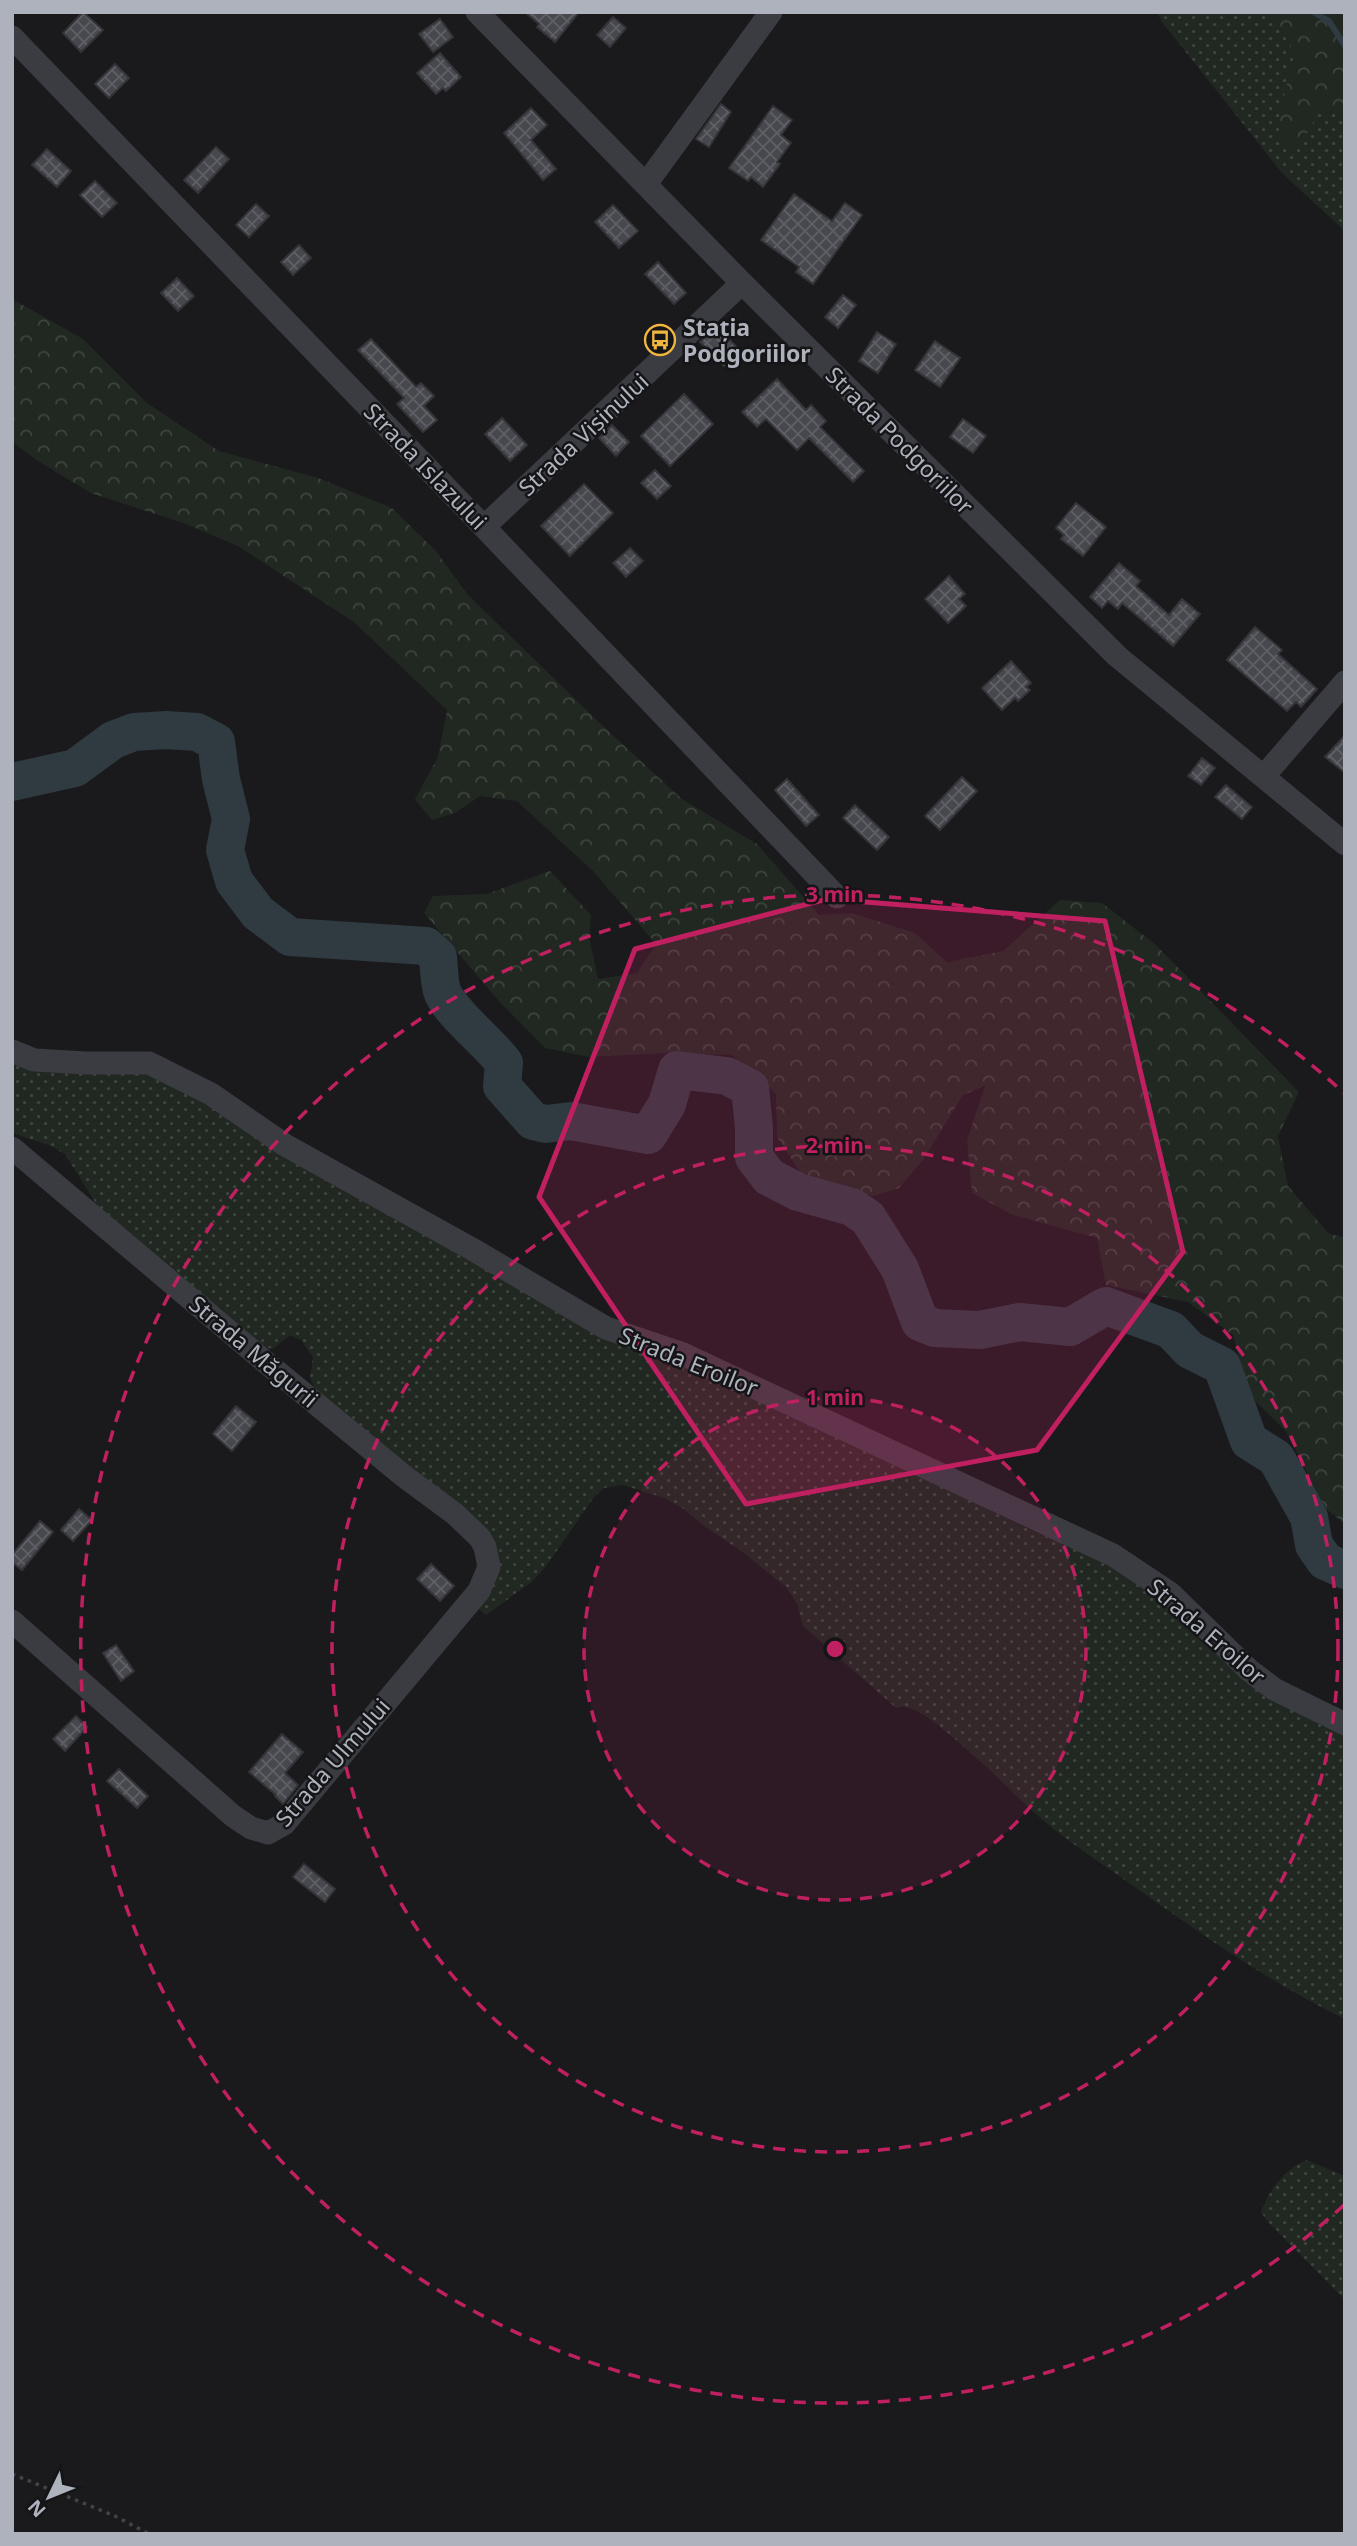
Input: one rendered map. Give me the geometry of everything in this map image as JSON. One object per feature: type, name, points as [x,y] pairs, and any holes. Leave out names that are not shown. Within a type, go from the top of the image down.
[{"type":"street","name":"Strada Podgoriilor","points":[[477,12],[742,283],[1116,656],[1345,844]]},
{"type":"street","points":[[646,184],[771,12]]},
{"type":"street","name":"Strada Islazului","points":[[12,37],[837,897]]},
{"type":"street","name":"Strada Vișinului","points":[[484,527],[742,283]]},
{"type":"street","points":[[1264,776],[1345,682]]},
{"type":"street","name":"Strada Eroilor","points":[[12,1051],[34,1060],[149,1063],[198,1088],[285,1145],[606,1328],[683,1354],[1113,1555],[1170,1593],[1249,1670],[1274,1689],[1345,1724]]},
{"type":"street","name":"Strada Măgurii","points":[[12,1148],[263,1360],[454,1514],[480,1538],[487,1557]]},
{"type":"street","name":"Strada Ulmului","points":[[12,1621],[233,1816],[251,1828],[268,1833],[284,1824],[479,1591],[487,1576],[487,1557]]},
{"type":"path","points":[[12,2474],[115,2516],[149,2534]]},
{"type":"highlighted area","points":[[827,899],[1105,921],[1183,1252],[1037,1450],[746,1504],[539,1197],[635,949]]},
{"type":"green space","points":[[1157,12],[1345,12],[1345,231],[1283,174],[1162,22]]},
{"type":"green space","points":[[1259,12],[1345,12],[1345,120],[1337,112],[1321,109],[1307,133],[1292,147],[1277,142],[1283,100],[1294,56],[1290,43],[1268,17]]},
{"type":"green space","points":[[12,299],[83,339],[147,403],[219,451],[318,478],[392,508],[435,550],[468,595],[606,729],[682,799],[757,844],[819,915],[852,913],[915,933],[947,962],[1003,951],[1060,900],[1102,903],[1156,945],[1299,1092],[1278,1136],[1288,1186],[1328,1233],[1345,1238],[1345,1524],[1325,1508],[1286,1431],[1250,1396],[1233,1335],[1188,1302],[1106,1285],[1097,1238],[1013,1215],[972,1193],[967,1140],[985,1086],[963,1095],[923,1160],[899,1188],[873,1196],[803,1176],[777,1137],[776,1094],[732,1055],[668,1053],[589,1057],[545,1048],[498,1000],[424,913],[433,896],[487,894],[550,871],[591,915],[589,937],[598,979],[637,973],[656,944],[593,871],[517,801],[480,796],[455,813],[432,820],[415,799],[438,757],[447,710],[354,622],[238,546],[186,524],[91,493],[12,442]]},
{"type":"green space","points":[[12,1059],[103,1066],[164,1079],[225,1117],[706,1370],[1022,1526],[1147,1584],[1194,1635],[1263,1695],[1345,1732],[1345,2019],[1288,1989],[1233,1955],[1060,1834],[948,1733],[917,1711],[905,1707],[896,1708],[803,1626],[797,1604],[787,1588],[684,1509],[664,1498],[623,1485],[604,1488],[594,1497],[533,1581],[486,1615],[478,1608],[497,1566],[317,1392],[310,1378],[313,1357],[301,1340],[290,1335],[273,1349],[262,1347],[119,1240],[65,1154],[51,1146],[12,1133]]},
{"type":"green space","points":[[1307,2160],[1345,2176],[1345,2300],[1261,2212],[1279,2181],[1292,2168]]},
{"type":"building","points":[[83,12],[103,30],[81,52],[63,33]]},
{"type":"building","points":[[525,12],[579,12],[555,42],[537,27],[539,24]]},
{"type":"building","points":[[613,17],[626,28],[610,47],[597,35]]},
{"type":"building","points":[[440,19],[453,37],[433,52],[419,34]]},
{"type":"building","points":[[440,53],[461,77],[446,91],[443,88],[436,94],[417,73]]},
{"type":"building","points":[[115,64],[129,78],[109,98],[95,84]]},
{"type":"building","points":[[721,104],[731,112],[709,147],[696,139]]},
{"type":"building","points":[[773,106],[792,120],[781,135],[791,143],[763,187],[751,177],[748,181],[729,168]]},
{"type":"building","points":[[531,108],[547,125],[531,140],[556,169],[543,180],[504,133]]},
{"type":"building","points":[[216,147],[229,159],[198,193],[184,180]]},
{"type":"building","points":[[47,149],[71,171],[57,187],[32,165]]},
{"type":"building","points":[[95,181],[117,203],[102,217],[80,195]]},
{"type":"building","points":[[794,194],[832,221],[845,203],[862,215],[813,284],[796,272],[799,267],[761,240]]},
{"type":"building","points":[[256,204],[269,216],[249,237],[236,225]]},
{"type":"building","points":[[613,205],[638,231],[619,248],[595,222]]},
{"type":"building","points":[[299,245],[311,258],[293,275],[281,262]]},
{"type":"building","points":[[658,262],[686,293],[674,304],[645,274]]},
{"type":"building","points":[[177,278],[194,296],[178,311],[161,293]]},
{"type":"building","points":[[843,295],[856,305],[838,328],[825,317]]},
{"type":"building","points":[[716,327],[740,350],[724,366],[700,342]]},
{"type":"building","points":[[877,332],[896,344],[878,373],[859,361]]},
{"type":"building","points":[[371,339],[416,387],[421,383],[434,396],[424,406],[437,420],[423,432],[397,404],[404,398],[358,350]]},
{"type":"building","points":[[935,341],[960,358],[940,387],[915,370]]},
{"type":"building","points":[[777,379],[806,410],[811,405],[826,421],[820,427],[864,471],[853,482],[809,438],[797,450],[766,419],[757,427],[742,412]]},
{"type":"building","points":[[684,394],[713,424],[670,466],[641,436]]},
{"type":"building","points":[[502,418],[527,445],[510,461],[485,434]]},
{"type":"building","points":[[963,419],[986,436],[973,453],[950,437]]},
{"type":"building","points":[[612,425],[629,442],[616,456],[599,438]]},
{"type":"building","points":[[655,470],[671,486],[657,499],[641,483]]},
{"type":"building","points":[[584,484],[613,513],[570,556],[541,526]]},
{"type":"building","points":[[1076,503],[1106,527],[1083,556],[1061,539],[1064,535],[1056,528]]},
{"type":"building","points":[[630,548],[643,561],[626,577],[613,563]]},
{"type":"building","points":[[1119,563],[1140,581],[1136,586],[1169,615],[1182,599],[1200,614],[1173,646],[1122,603],[1118,609],[1108,601],[1102,608],[1090,597]]},
{"type":"building","points":[[949,576],[965,594],[959,599],[966,606],[948,623],[925,599]]},
{"type":"building","points":[[1255,627],[1282,650],[1278,654],[1317,689],[1301,707],[1296,702],[1287,711],[1227,660]]},
{"type":"building","points":[[1011,661],[1031,683],[1026,687],[1030,690],[1018,701],[1015,698],[1002,710],[982,688]]},
{"type":"building","points":[[1345,735],[1345,773],[1325,757]]},
{"type":"building","points":[[1202,758],[1215,768],[1201,785],[1188,776]]},
{"type":"building","points":[[962,777],[977,791],[940,830],[925,816]]},
{"type":"building","points":[[787,779],[819,815],[806,826],[775,790]]},
{"type":"building","points":[[1226,785],[1252,807],[1242,819],[1215,797]]},
{"type":"building","points":[[855,805],[889,837],[877,850],[843,818]]},
{"type":"building","points":[[236,1406],[256,1422],[232,1451],[213,1434]]},
{"type":"building","points":[[79,1509],[92,1520],[73,1541],[61,1530]]},
{"type":"building","points":[[40,1521],[53,1532],[22,1570],[12,1562],[12,1555]]},
{"type":"building","points":[[431,1564],[454,1586],[440,1601],[417,1579]]},
{"type":"building","points":[[116,1645],[134,1671],[121,1681],[103,1653]]},
{"type":"building","points":[[76,1716],[87,1727],[65,1751],[53,1739]]},
{"type":"building","points":[[282,1734],[303,1752],[285,1773],[298,1785],[283,1804],[249,1772]]},
{"type":"building","points":[[119,1769],[148,1796],[137,1808],[107,1781]]},
{"type":"building","points":[[304,1864],[335,1889],[325,1902],[293,1877]]},
{"type":"waterway","points":[[1313,12],[1329,21],[1345,46]]},
{"type":"waterway","points":[[12,782],[75,768],[113,740],[134,732],[197,732],[216,742],[221,779],[231,819],[225,850],[234,881],[258,913],[290,937],[426,946],[438,957],[441,987],[446,1000],[504,1063],[502,1086],[533,1121],[546,1124],[571,1121],[648,1135],[667,1104],[677,1070],[727,1076],[750,1088],[754,1157],[769,1177],[798,1192],[852,1207],[868,1218],[900,1269],[920,1322],[935,1328],[980,1330],[1020,1322],[1070,1327],[1106,1306],[1171,1330],[1190,1350],[1222,1366],[1249,1441],[1276,1458],[1309,1517],[1314,1545],[1325,1561],[1345,1570]]},
{"type":"place","name":"Stația Podgoriilor","points":[[660,340]]}]
